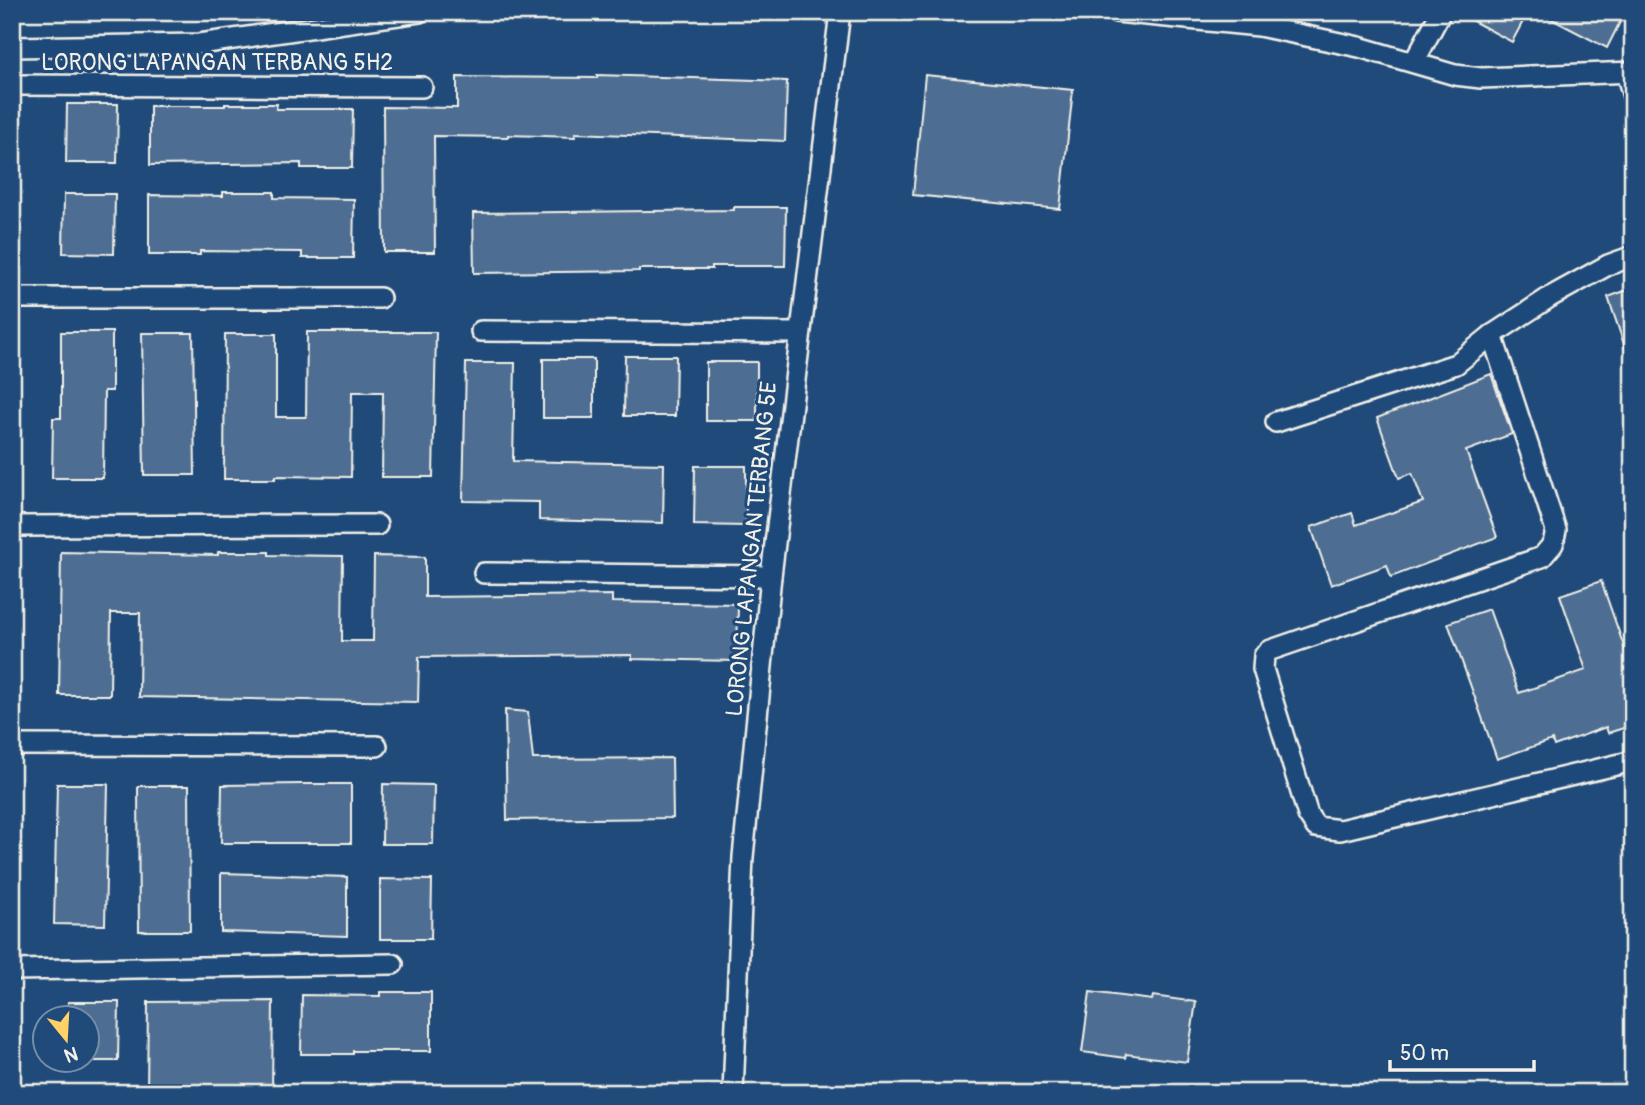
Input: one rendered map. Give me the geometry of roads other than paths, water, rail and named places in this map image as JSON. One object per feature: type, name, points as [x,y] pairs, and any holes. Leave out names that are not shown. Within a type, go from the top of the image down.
[{"type":"street","points":[[12,47],[199,44],[419,12]]},
{"type":"street","name":"LORONG LAPANGAN TERBANG 5E","points":[[733,1093],[743,857],[771,576],[840,12]]},
{"type":"street","points":[[1116,12],[1259,26],[1359,47],[1455,75],[1480,78],[1629,73],[1633,96]]},
{"type":"street","points":[[1414,62],[1441,12]]},
{"type":"street","name":"LORONG LAPANGAN TERBANG 5H2","points":[[12,85],[422,87]]},
{"type":"street","points":[[1276,422],[1456,364],[1492,335],[1550,297],[1608,265],[1633,256]]},
{"type":"street","points":[[12,298],[380,299]]},
{"type":"street","points":[[481,331],[799,333]]},
{"type":"street","points":[[1492,335],[1556,530],[1553,544],[1542,557],[1268,650],[1262,662],[1263,668],[1308,815],[1316,827],[1340,830],[1633,761]]},
{"type":"street","points":[[12,526],[377,525]]},
{"type":"street","points":[[484,573],[771,576]]},
{"type":"street","points":[[12,745],[377,746]]},
{"type":"street","points":[[12,970],[393,964]]}]
